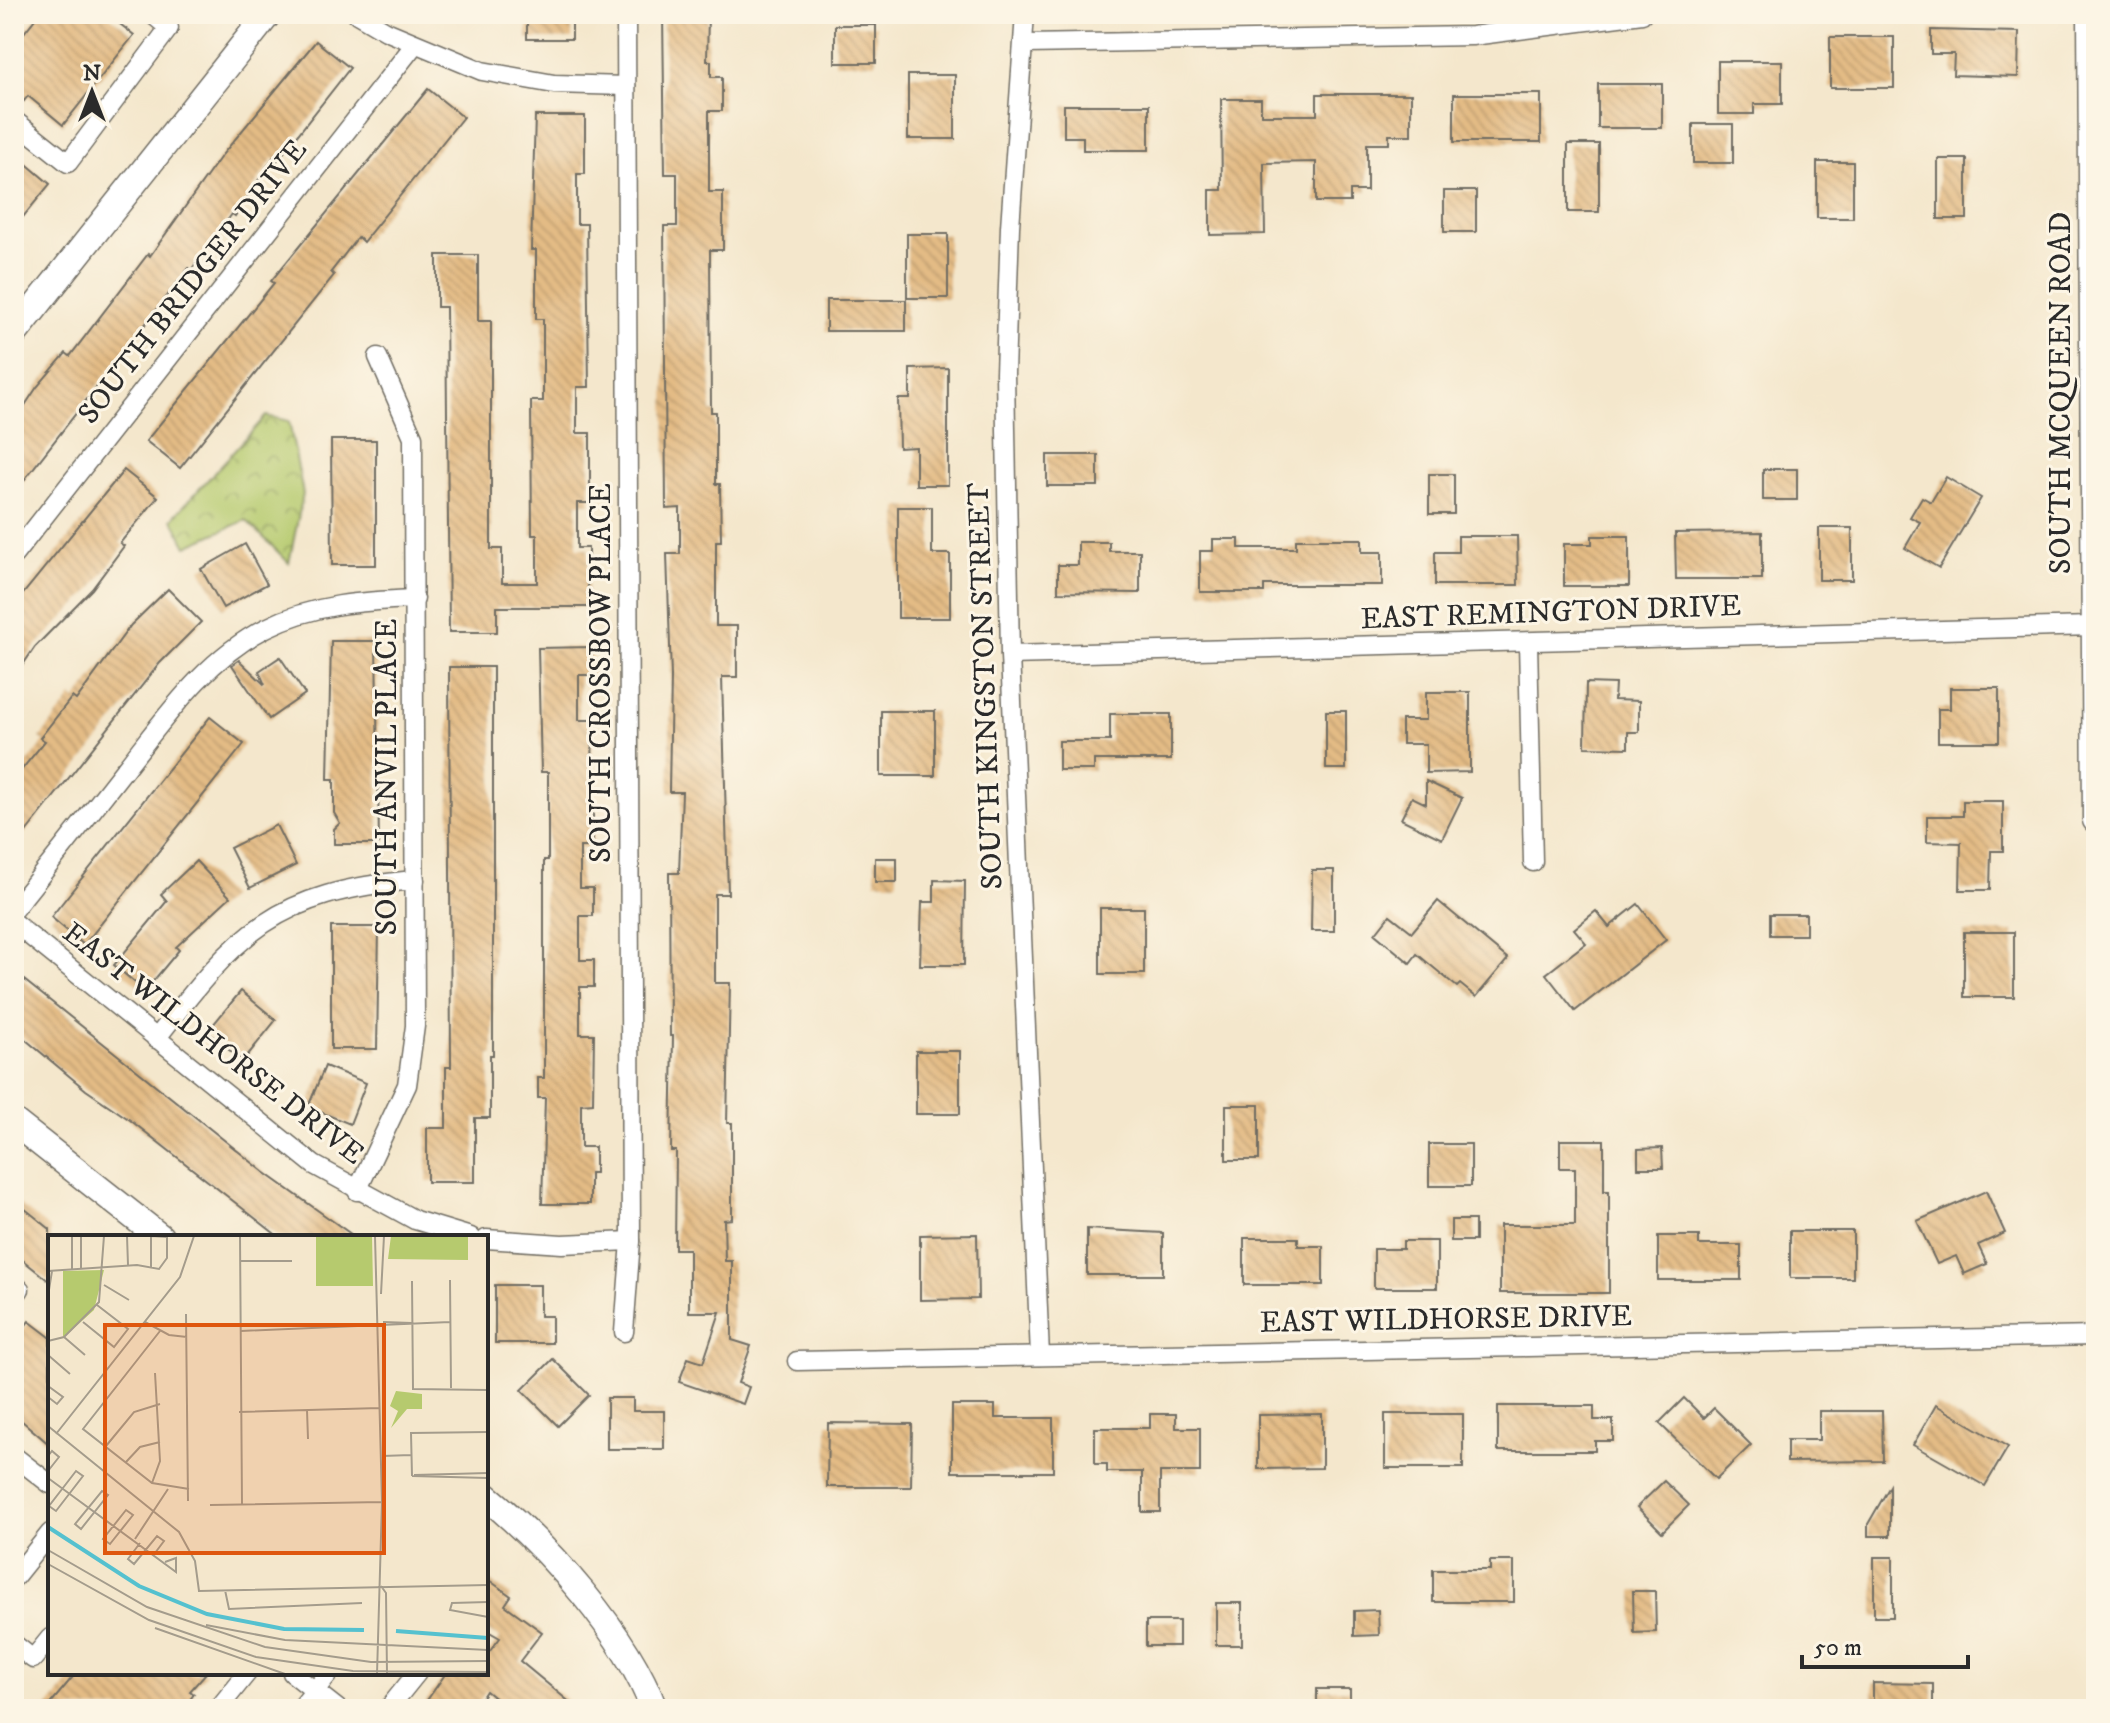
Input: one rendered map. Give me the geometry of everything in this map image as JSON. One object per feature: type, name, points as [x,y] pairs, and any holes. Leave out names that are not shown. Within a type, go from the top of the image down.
[{"type":"street","points":[[14,120],[68,163],[169,28],[152,14]]},
{"type":"street","points":[[14,334],[268,14]]},
{"type":"street","points":[[357,14],[415,44],[482,71],[554,84],[626,86]]},
{"type":"street","name":"SOUTH CROSSBOW PLACE","points":[[624,1332],[631,1241],[626,14]]},
{"type":"street","name":"SOUTH KINGSTON STREET","points":[[1025,14],[1026,44],[1010,227],[1005,373],[1010,655],[1040,1356]]},
{"type":"street","points":[[1026,44],[1472,36],[1642,14]]},
{"type":"street","name":"SOUTH MCQUEEN ROAD","points":[[2091,14],[2096,820]]},
{"type":"street","name":"SOUTH BRIDGER DRIVE","points":[[14,555],[415,44]]},
{"type":"street","name":"SOUTH ANVIL PLACE","points":[[357,1191],[407,1085],[415,1026],[413,437],[378,357]]},
{"type":"street","points":[[14,909],[186,692],[221,658],[266,628],[314,610],[357,602],[415,599]]},
{"type":"street","name":"EAST REMINGTON DRIVE","points":[[1010,655],[2093,626]]},
{"type":"street","points":[[1528,642],[1533,862]]},
{"type":"street","points":[[156,1039],[221,957],[265,921],[330,893],[363,885],[415,880]]},
{"type":"street","name":"EAST WILDHORSE DRIVE","points":[[14,923],[314,1165],[415,1220],[464,1235]]},
{"type":"street","points":[[14,1122],[157,1235]]},
{"type":"street","points":[[488,1239],[562,1244],[631,1241]]},
{"type":"street","points":[[14,1284],[20,1289],[14,1297]]},
{"type":"street","name":"EAST WILDHORSE DRIVE","points":[[797,1361],[2096,1336]]},
{"type":"street","points":[[14,1456],[48,1482]]},
{"type":"street","points":[[488,1498],[560,1566],[607,1627],[654,1709]]},
{"type":"street","points":[[14,1578],[48,1536]]},
{"type":"street","points":[[14,1644],[33,1659],[48,1640]]},
{"type":"street","points":[[218,1709],[245,1675]]},
{"type":"street","points":[[295,1675],[338,1709]]},
{"type":"street","points":[[300,1709],[327,1675]]},
{"type":"street","points":[[388,1709],[415,1675]]},
{"type":"green space","points":[[266,416],[289,421],[303,494],[289,563],[246,520],[187,546],[172,519]]},
{"type":"building","points":[[39,14],[107,14],[134,35],[63,125],[28,96],[24,101],[14,92],[14,26],[23,34]]},
{"type":"building","points":[[527,14],[572,14],[572,39],[527,39]]},
{"type":"building","points":[[663,14],[708,14],[707,61],[711,61],[711,77],[722,77],[722,111],[709,111],[709,192],[723,192],[723,250],[710,250],[711,412],[716,412],[716,484],[720,484],[721,541],[716,541],[716,626],[737,626],[737,677],[722,677],[728,894],[715,894],[715,983],[730,983],[727,1123],[732,1123],[732,1219],[724,1220],[725,1261],[732,1261],[732,1340],[751,1346],[738,1383],[749,1387],[743,1404],[679,1382],[688,1358],[703,1363],[720,1312],[689,1312],[689,1249],[675,1249],[676,1151],[671,1151],[673,1036],[670,1036],[669,873],[679,873],[682,792],[669,792],[671,677],[667,554],[680,554],[680,508],[666,509],[664,226],[677,226],[677,174],[665,174]]},
{"type":"building","points":[[835,25],[876,25],[876,63],[835,63]]},
{"type":"building","points":[[1931,30],[2019,32],[2018,77],[1953,75],[1954,54],[1931,54]]},
{"type":"building","points":[[1830,37],[1894,37],[1894,88],[1830,88]]},
{"type":"building","points":[[316,41],[350,68],[277,161],[273,158],[235,216],[232,214],[14,493],[14,422],[37,387],[66,353],[70,356],[148,254],[150,256],[222,155]]},
{"type":"building","points":[[1718,61],[1782,61],[1782,104],[1754,104],[1754,114],[1718,114]]},
{"type":"building","points":[[908,75],[955,75],[955,139],[908,139]]},
{"type":"building","points":[[1598,84],[1662,84],[1662,128],[1598,128]]},
{"type":"building","points":[[428,89],[463,117],[363,242],[358,237],[331,272],[334,275],[180,468],[146,441],[274,283],[271,281]]},
{"type":"building","points":[[1317,94],[1411,94],[1411,135],[1389,135],[1389,144],[1367,144],[1367,191],[1350,191],[1350,202],[1316,202],[1316,162],[1264,163],[1265,234],[1210,235],[1210,190],[1222,190],[1221,99],[1261,99],[1261,115],[1317,115]]},
{"type":"building","points":[[1454,94],[1541,94],[1541,142],[1454,142]]},
{"type":"building","points":[[1064,105],[1149,105],[1149,150],[1083,150],[1083,137],[1064,137]]},
{"type":"building","points":[[535,116],[585,116],[585,174],[577,174],[577,224],[587,224],[589,387],[577,387],[577,433],[590,433],[590,503],[577,503],[577,548],[588,548],[588,607],[497,607],[497,632],[449,632],[446,307],[437,307],[437,255],[478,255],[478,321],[491,321],[491,549],[502,549],[502,583],[537,583],[537,535],[532,535],[531,401],[543,401],[543,319],[536,319],[536,250],[531,250]]},
{"type":"building","points":[[1693,124],[1733,124],[1733,163],[1693,163]]},
{"type":"building","points":[[1568,144],[1599,144],[1599,212],[1568,212]]},
{"type":"building","points":[[1938,159],[1967,159],[1967,219],[1938,219]]},
{"type":"building","points":[[23,161],[50,184],[14,228],[14,171]]},
{"type":"building","points":[[1817,162],[1853,162],[1853,218],[1817,218]]},
{"type":"building","points":[[1444,191],[1476,191],[1476,232],[1444,232]]},
{"type":"building","points":[[907,234],[948,234],[948,298],[907,298]]},
{"type":"building","points":[[826,300],[906,300],[906,331],[826,331]]},
{"type":"building","points":[[948,368],[948,485],[916,485],[916,447],[899,448],[898,399],[910,399],[910,369]]},
{"type":"building","points":[[331,440],[376,440],[376,565],[332,565]]},
{"type":"building","points":[[1047,455],[1098,455],[1098,486],[1047,486]]},
{"type":"building","points":[[1763,469],[1797,469],[1797,500],[1763,500]]},
{"type":"building","points":[[124,470],[158,497],[120,543],[124,546],[92,589],[35,647],[14,678],[14,605]]},
{"type":"building","points":[[1429,474],[1454,474],[1454,514],[1429,514]]},
{"type":"building","points":[[1946,477],[1981,498],[1939,568],[1905,548],[1920,522],[1910,517],[1922,497],[1931,502]]},
{"type":"building","points":[[898,507],[932,507],[932,554],[950,554],[950,618],[898,618]]},
{"type":"building","points":[[1819,528],[1852,528],[1852,580],[1819,580]]},
{"type":"building","points":[[1762,532],[1762,579],[1676,579],[1675,533]]},
{"type":"building","points":[[1458,536],[1517,536],[1518,585],[1435,585],[1435,552],[1458,552]]},
{"type":"building","points":[[1592,536],[1629,536],[1629,586],[1564,586],[1564,544],[1592,544]]},
{"type":"building","points":[[1213,539],[1239,539],[1239,548],[1296,548],[1296,539],[1362,539],[1362,552],[1382,552],[1382,585],[1264,585],[1264,592],[1200,592],[1200,551],[1213,551]]},
{"type":"building","points":[[1078,542],[1109,542],[1109,551],[1140,551],[1140,593],[1058,592],[1058,565],[1078,565]]},
{"type":"building","points":[[245,544],[267,584],[223,608],[201,569]]},
{"type":"building","points":[[168,589],[201,622],[160,663],[14,847],[14,779],[45,741],[40,738],[72,697],[76,700],[131,625]]},
{"type":"building","points":[[331,641],[376,641],[379,844],[334,844],[334,829],[340,823],[334,813],[334,779],[328,779]]},
{"type":"building","points":[[592,647],[592,675],[579,675],[579,720],[592,720],[593,796],[593,847],[580,847],[580,888],[593,888],[593,916],[580,916],[580,960],[594,960],[594,987],[580,987],[580,1034],[594,1034],[593,1103],[581,1104],[581,1147],[595,1147],[595,1173],[590,1173],[590,1204],[542,1204],[545,1098],[538,1098],[538,1078],[544,1078],[544,860],[548,860],[548,772],[541,772],[538,648]]},
{"type":"building","points":[[280,657],[305,694],[269,719],[232,665],[239,660],[265,685],[259,671]]},
{"type":"building","points":[[449,667],[493,667],[493,1055],[490,1055],[490,1118],[475,1118],[475,1182],[427,1182],[427,1128],[446,1128],[446,1067],[451,1067]]},
{"type":"building","points":[[1586,683],[1615,684],[1614,700],[1639,701],[1639,732],[1628,732],[1628,748],[1585,747]]},
{"type":"building","points":[[1950,688],[1999,688],[1999,742],[1938,742],[1938,709],[1950,709]]},
{"type":"building","points":[[1426,692],[1470,692],[1470,772],[1426,773],[1426,744],[1402,744],[1402,720],[1426,720]]},
{"type":"building","points":[[881,711],[935,711],[935,776],[881,776]]},
{"type":"building","points":[[1326,711],[1346,711],[1346,769],[1326,769]]},
{"type":"building","points":[[1110,714],[1171,714],[1171,760],[1094,760],[1094,770],[1059,770],[1059,741],[1110,741]]},
{"type":"building","points":[[210,717],[244,744],[84,945],[51,917]]},
{"type":"building","points":[[1426,781],[1462,798],[1442,839],[1401,819],[1412,797],[1426,804]]},
{"type":"building","points":[[1963,801],[2003,801],[2003,851],[1991,851],[1990,890],[1960,890],[1961,843],[1927,842],[1927,816],[1963,816]]},
{"type":"building","points":[[276,825],[296,865],[250,888],[230,848]]},
{"type":"building","points":[[875,858],[897,858],[897,882],[875,882]]},
{"type":"building","points":[[196,861],[230,897],[176,947],[179,950],[145,991],[114,965],[167,901],[161,894]]},
{"type":"building","points":[[1312,870],[1334,870],[1334,931],[1311,931]]},
{"type":"building","points":[[934,880],[965,881],[964,965],[920,965],[922,902],[934,902]]},
{"type":"building","points":[[1438,901],[1508,959],[1476,997],[1460,984],[1457,987],[1417,954],[1410,963],[1375,934],[1390,915],[1412,932]]},
{"type":"building","points":[[1638,904],[1666,940],[1575,1011],[1546,974],[1586,943],[1574,929],[1596,911],[1609,927]]},
{"type":"building","points":[[1100,908],[1144,908],[1144,974],[1100,974]]},
{"type":"building","points":[[1770,914],[1806,914],[1806,935],[1770,935]]},
{"type":"building","points":[[331,927],[379,927],[377,1049],[331,1049]]},
{"type":"building","points":[[1964,932],[2014,932],[2014,997],[1964,997]]},
{"type":"building","points":[[14,972],[264,1172],[352,1235],[276,1235],[130,1120],[86,1090],[14,1030]]},
{"type":"building","points":[[241,991],[276,1020],[243,1061],[207,1032]]},
{"type":"building","points":[[916,1051],[960,1051],[960,1114],[916,1114]]},
{"type":"building","points":[[325,1066],[366,1083],[350,1124],[308,1107]]},
{"type":"building","points":[[1226,1105],[1259,1105],[1259,1160],[1226,1160]]},
{"type":"building","points":[[1560,1140],[1604,1140],[1604,1191],[1609,1191],[1609,1293],[1500,1293],[1500,1225],[1575,1225],[1575,1168],[1560,1168]]},
{"type":"building","points":[[1429,1144],[1471,1144],[1471,1186],[1429,1186]]},
{"type":"building","points":[[1662,1148],[1663,1168],[1638,1168],[1638,1149]]},
{"type":"building","points":[[1986,1191],[2005,1233],[1978,1245],[1987,1264],[1964,1274],[1956,1256],[1937,1264],[1917,1221]]},
{"type":"building","points":[[14,1200],[50,1229],[48,1280],[14,1253]]},
{"type":"building","points":[[1451,1220],[1475,1220],[1475,1241],[1451,1241]]},
{"type":"building","points":[[1087,1229],[1163,1233],[1163,1275],[1087,1275]]},
{"type":"building","points":[[1790,1231],[1853,1231],[1853,1278],[1790,1278]]},
{"type":"building","points":[[977,1234],[978,1299],[920,1300],[920,1235]]},
{"type":"building","points":[[1658,1236],[1699,1236],[1699,1245],[1741,1245],[1741,1280],[1658,1280]]},
{"type":"building","points":[[1244,1238],[1298,1238],[1298,1246],[1323,1246],[1323,1285],[1244,1285]]},
{"type":"building","points":[[1403,1241],[1437,1241],[1437,1288],[1374,1288],[1374,1249],[1403,1249]]},
{"type":"building","points":[[495,1285],[540,1285],[540,1316],[552,1316],[552,1343],[495,1343]]},
{"type":"building","points":[[29,1321],[48,1335],[48,1443],[14,1414],[14,1341]]},
{"type":"building","points":[[553,1359],[589,1395],[558,1426],[522,1390]]},
{"type":"building","points":[[607,1398],[633,1398],[633,1411],[664,1411],[664,1449],[607,1449]]},
{"type":"building","points":[[1684,1398],[1704,1418],[1714,1408],[1751,1445],[1716,1479],[1659,1423]]},
{"type":"building","points":[[952,1405],[995,1405],[995,1418],[1053,1418],[1053,1472],[952,1472]]},
{"type":"building","points":[[1936,1405],[2008,1447],[1985,1486],[1913,1445]]},
{"type":"building","points":[[1498,1406],[1594,1406],[1594,1420],[1613,1420],[1613,1441],[1595,1441],[1595,1451],[1498,1451]]},
{"type":"building","points":[[1819,1411],[1882,1411],[1883,1461],[1787,1462],[1787,1440],[1819,1440]]},
{"type":"building","points":[[1150,1414],[1176,1414],[1176,1428],[1200,1428],[1200,1472],[1160,1472],[1160,1512],[1142,1512],[1142,1472],[1107,1472],[1107,1464],[1095,1464],[1095,1428],[1150,1428]]},
{"type":"building","points":[[1322,1414],[1322,1468],[1258,1469],[1258,1415]]},
{"type":"building","points":[[1385,1414],[1463,1414],[1463,1468],[1385,1468]]},
{"type":"building","points":[[828,1423],[912,1424],[911,1487],[827,1487]]},
{"type":"building","points":[[1664,1481],[1689,1505],[1662,1532],[1637,1507]]},
{"type":"building","points":[[1890,1486],[1890,1536],[1868,1536],[1868,1524]]},
{"type":"building","points":[[1874,1557],[1893,1557],[1893,1617],[1874,1617]]},
{"type":"building","points":[[1490,1561],[1514,1561],[1514,1602],[1433,1602],[1433,1570],[1490,1570]]},
{"type":"building","points":[[488,1579],[511,1596],[505,1605],[542,1632],[520,1661],[578,1709],[508,1709],[486,1691],[474,1709],[421,1709],[445,1675],[488,1675],[488,1653],[500,1638],[488,1631]]},
{"type":"building","points":[[1633,1591],[1655,1591],[1656,1632],[1634,1633]]},
{"type":"building","points":[[1216,1603],[1242,1603],[1242,1645],[1216,1645]]},
{"type":"building","points":[[1378,1610],[1379,1635],[1354,1636],[1354,1611]]},
{"type":"building","points":[[1146,1621],[1179,1621],[1179,1646],[1146,1646]]},
{"type":"building","points":[[74,1675],[204,1675],[190,1691],[194,1694],[183,1709],[46,1709]]},
{"type":"building","points":[[1873,1683],[1933,1684],[1933,1709],[1873,1709]]},
{"type":"building","points":[[1317,1689],[1350,1689],[1350,1709],[1317,1709]]}]
